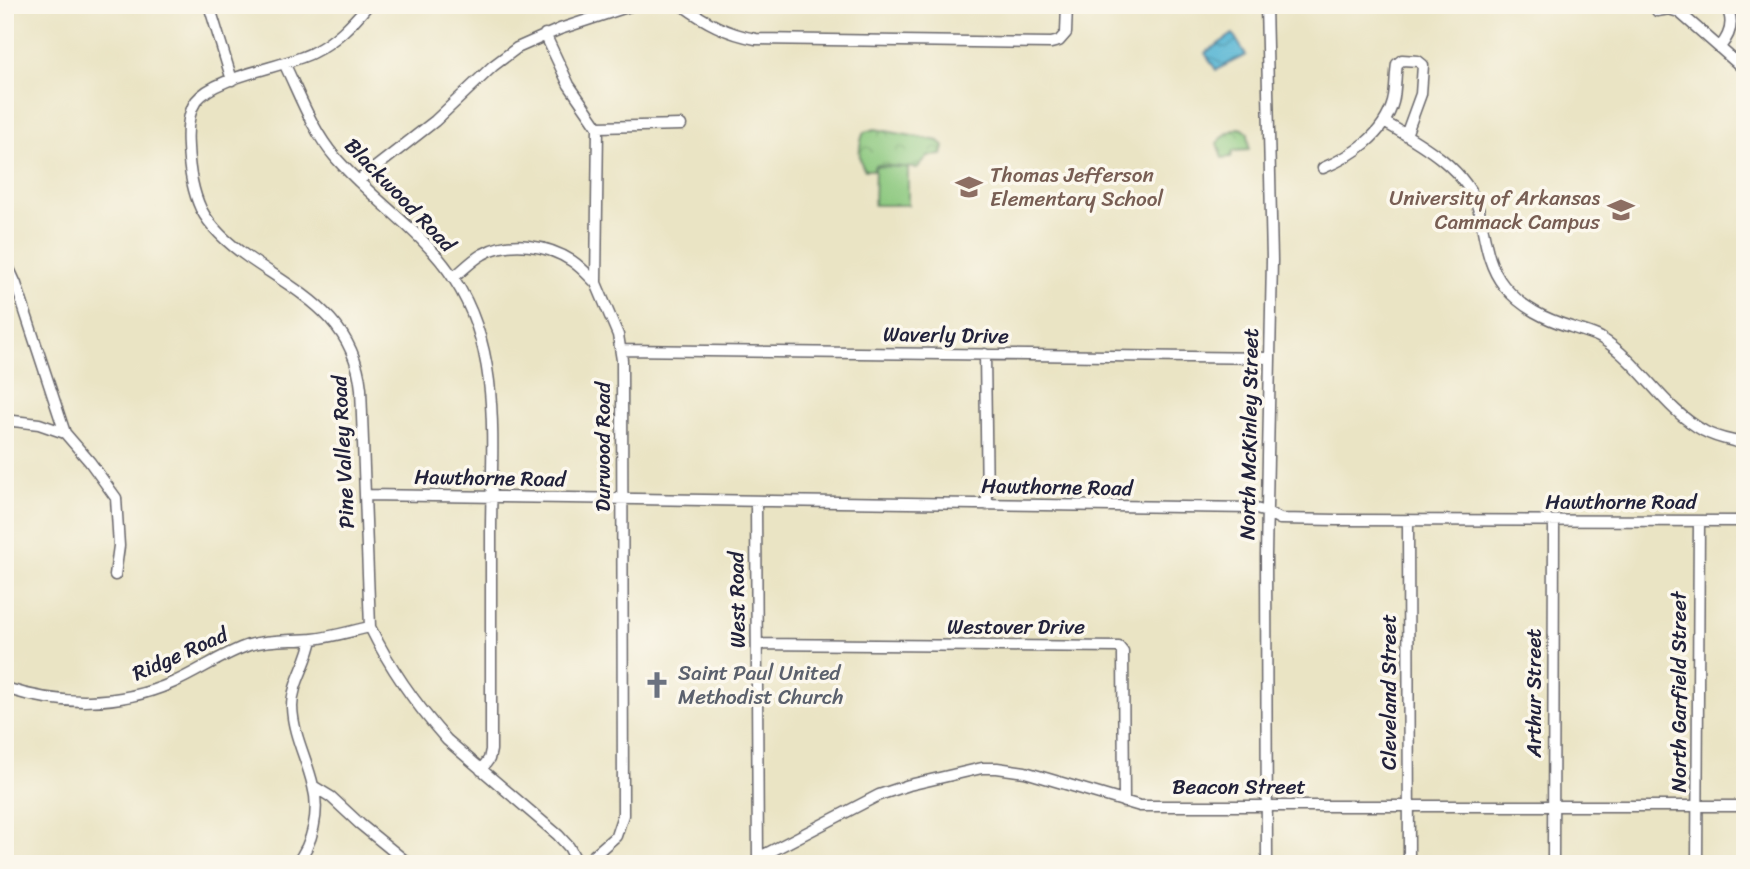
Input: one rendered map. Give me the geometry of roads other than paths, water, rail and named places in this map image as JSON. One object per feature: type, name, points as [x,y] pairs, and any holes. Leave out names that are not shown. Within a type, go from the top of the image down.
[{"type":"street","points":[[209,5],[232,80]]},
{"type":"street","name":"Pine Valley Road","points":[[369,5],[336,39],[310,54],[205,92],[189,118],[188,156],[196,195],[217,232],[242,253],[318,305],[336,323],[358,366],[361,385],[370,627],[391,666],[447,740],[558,835],[569,847],[578,864]]},
{"type":"street","points":[[358,181],[435,121],[508,55],[526,43],[545,34],[633,5]]},
{"type":"street","points":[[682,5],[718,29],[756,39],[1051,43],[1063,39],[1066,33],[1067,5]]},
{"type":"street","name":"North McKinley Street","points":[[1266,5],[1272,260],[1267,512],[1267,864]]},
{"type":"street","points":[[1720,47],[1729,36],[1731,26],[1731,15],[1724,5]]},
{"type":"street","points":[[1657,12],[1684,9],[1745,70]]},
{"type":"street","points":[[545,34],[569,85],[598,127],[681,125]]},
{"type":"street","points":[[1323,168],[1352,154],[1384,122],[1393,100],[1396,64],[1402,60],[1418,61],[1423,65],[1422,88],[1406,135]]},
{"type":"street","name":"Blackwood Road","points":[[285,65],[314,128],[334,155],[431,250],[453,278],[473,315],[488,366],[491,750],[489,759],[481,770]]},
{"type":"street","points":[[1384,122],[1450,168],[1469,187],[1476,203],[1494,271],[1514,298],[1543,317],[1598,336],[1697,427],[1709,434],[1745,444]]},
{"type":"street","name":"Durwood Road","points":[[584,864],[616,836],[622,815],[622,350],[596,283],[598,127]]},
{"type":"street","points":[[453,278],[488,251],[520,246],[540,248],[562,256],[596,283]]},
{"type":"street","points":[[5,260],[16,284],[65,433],[116,498],[119,546],[115,575]]},
{"type":"street","name":"Waverly Drive","points":[[622,350],[1270,358]]},
{"type":"street","points":[[985,354],[987,505]]},
{"type":"street","points":[[5,420],[39,424],[65,433]]},
{"type":"street","name":"Hawthorne Road","points":[[366,495],[756,503],[1252,508],[1280,519],[1745,521]]},
{"type":"street","name":"West Road","points":[[756,503],[758,861]]},
{"type":"street","name":"Cleveland Street","points":[[1408,520],[1409,864]]},
{"type":"street","name":"Arthur Street","points":[[1553,864],[1554,521]]},
{"type":"street","name":"North Garfield Street","points":[[1697,864],[1699,521]]},
{"type":"street","name":"Ridge Road","points":[[5,688],[38,698],[72,701],[122,698],[173,683],[250,645],[276,639],[312,639],[370,627]]},
{"type":"street","points":[[296,864],[310,838],[313,826],[313,786],[296,735],[292,711],[295,688],[312,639]]},
{"type":"street","name":"Westover Drive","points":[[757,644],[1119,647],[1124,652],[1124,802]]},
{"type":"street","name":"Beacon Street","points":[[758,861],[879,795],[975,769],[997,768],[1025,772],[1145,806],[1745,806]]},
{"type":"street","points":[[313,786],[331,797],[409,864]]},
{"type":"water","points":[[1233,34],[1246,55],[1216,70],[1205,53]]},
{"type":"place","name":"Thomas Jefferson Elementary School","points":[[969,187]]},
{"type":"place","name":"University of Arkansas Cammack Campus","points":[[1621,210]]},
{"type":"place","name":"Saint Paul United Methodist Church","points":[[657,685]]}]
